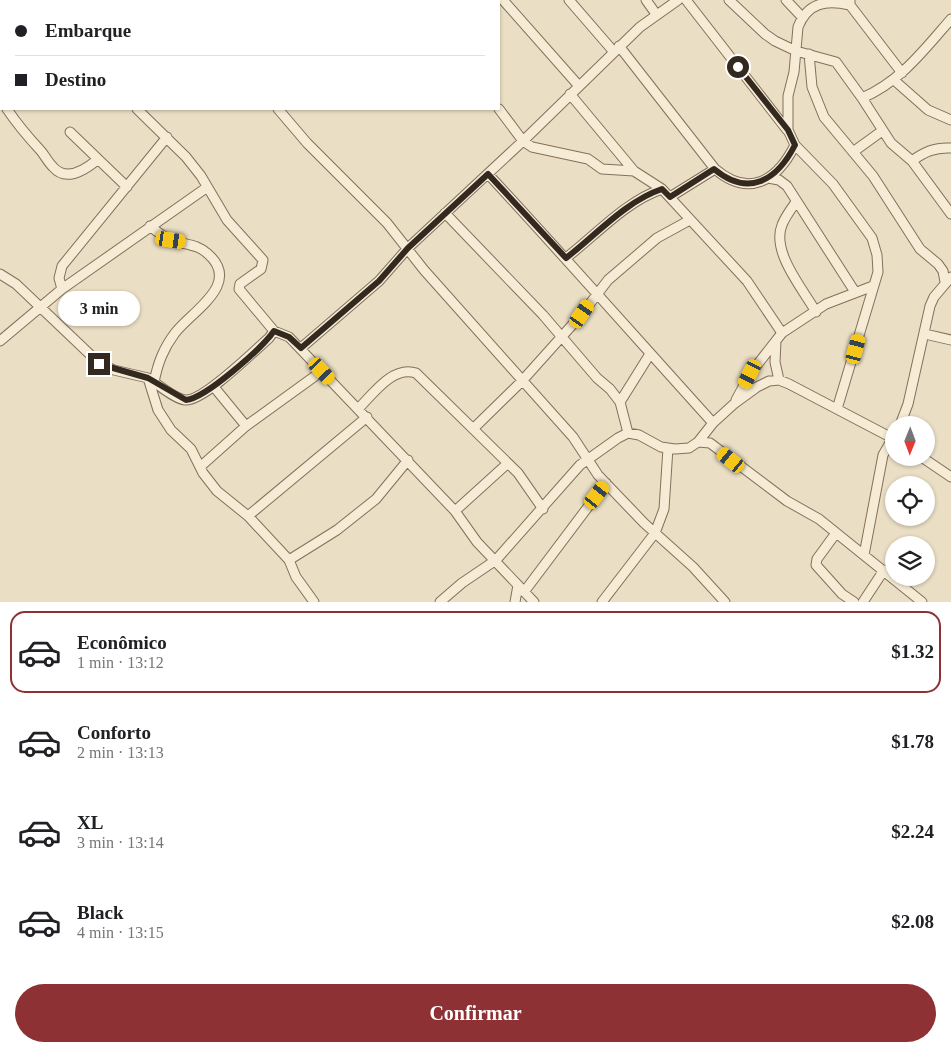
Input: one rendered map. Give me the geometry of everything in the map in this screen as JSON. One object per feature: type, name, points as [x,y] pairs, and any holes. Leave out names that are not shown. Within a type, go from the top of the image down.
[{"type":"street","points":[[504,0],[579,86]]},
{"type":"street","points":[[569,0],[617,49],[714,169],[726,179],[741,184],[752,183],[776,174],[784,165],[795,145]]},
{"type":"street","points":[[646,0],[656,14]]},
{"type":"street","points":[[301,348],[379,281],[408,248],[523,141],[617,49],[656,14],[678,0]]},
{"type":"street","points":[[686,0],[788,130],[795,145],[833,184],[872,238],[879,263],[874,286],[837,409]]},
{"type":"street","points":[[729,0],[765,34],[796,51],[836,62],[862,98],[882,131],[896,148],[912,161],[951,214]]},
{"type":"street","points":[[786,0],[802,16]]},
{"type":"street","points":[[788,130],[788,96],[796,51],[798,26],[802,16],[813,7],[826,1],[850,2],[902,74]]},
{"type":"street","points":[[862,98],[902,74],[951,19]]},
{"type":"street","points":[[809,54],[812,87],[824,118],[873,176],[920,249],[938,264],[948,279],[930,306],[925,334],[903,416]]},
{"type":"street","points":[[894,80],[928,110],[951,120]]},
{"type":"street","points":[[570,94],[634,171],[662,189],[688,221],[747,281],[782,333]]},
{"type":"street","points":[[8,110],[22,132],[54,168],[61,173],[76,173],[84,170],[97,160]]},
{"type":"street","points":[[138,110],[167,137],[201,176],[206,188],[227,220],[263,260],[261,269],[240,284],[239,290],[274,331],[289,337],[301,348],[408,460],[455,510],[478,542],[534,602]]},
{"type":"street","points":[[279,110],[307,143],[387,223],[424,270],[573,437],[598,475],[631,510],[693,567],[725,602]]},
{"type":"street","points":[[500,110],[523,141],[532,147],[588,159],[602,170],[634,171]]},
{"type":"street","points":[[854,152],[882,131]]},
{"type":"street","points":[[70,132],[127,187]]},
{"type":"street","points":[[62,289],[59,278],[62,266],[167,137]]},
{"type":"street","points":[[912,161],[933,149],[951,148]]},
{"type":"street","points":[[670,197],[714,169]]},
{"type":"street","points":[[488,174],[597,292],[713,423]]},
{"type":"street","points":[[767,178],[780,180],[787,186],[855,292]]},
{"type":"street","points":[[0,341],[62,289],[206,188]]},
{"type":"street","points":[[566,258],[631,204],[647,194],[662,189]]},
{"type":"street","points":[[796,202],[781,226],[779,246],[816,312]]},
{"type":"street","points":[[445,213],[561,336],[620,402],[628,433]]},
{"type":"street","points":[[474,428],[522,380],[582,314],[597,292],[657,238],[688,221]]},
{"type":"street","points":[[150,226],[171,240],[195,246],[208,254],[218,266],[220,274],[218,288],[211,298],[181,327],[163,350],[151,380],[158,410],[170,430],[191,449],[200,467],[216,490],[248,516],[289,560],[296,577],[314,602]]},
{"type":"street","points":[[0,274],[16,284],[99,364],[151,380],[186,400],[192,399],[214,386],[274,331]]},
{"type":"street","points":[[735,403],[750,374],[782,333],[826,304],[874,286]]},
{"type":"street","points":[[925,334],[951,340]]},
{"type":"street","points":[[776,341],[775,362],[779,380]]},
{"type":"street","points":[[620,402],[650,354]]},
{"type":"street","points":[[358,409],[399,372],[408,370],[416,373],[508,463],[526,483],[543,509]]},
{"type":"street","points":[[200,467],[246,426],[322,371]]},
{"type":"street","points":[[440,602],[462,583],[496,560],[543,509],[564,482],[588,459],[628,433],[639,435],[668,448],[689,448],[698,442],[713,423],[735,403],[757,387],[769,381],[779,380],[885,434]]},
{"type":"street","points":[[214,386],[246,426]]},
{"type":"street","points":[[248,516],[367,418]]},
{"type":"street","points":[[706,431],[710,443]]},
{"type":"street","points":[[698,442],[710,443],[787,501],[819,519],[922,602]]},
{"type":"street","points":[[602,602],[655,533],[664,509],[668,448]]},
{"type":"street","points":[[864,554],[885,452]]},
{"type":"street","points":[[289,560],[341,527],[376,499],[408,460]]},
{"type":"street","points":[[455,510],[508,463]]},
{"type":"street","points":[[935,466],[950,476]]},
{"type":"street","points":[[515,602],[521,588],[606,483]]},
{"type":"street","points":[[836,533],[817,559],[816,565],[842,594],[854,602]]},
{"type":"street","points":[[863,602],[884,570]]},
{"type":"route","points":[[99,364],[114,370],[148,378],[186,400],[192,399],[214,386],[269,338],[274,331],[289,337],[301,348],[379,281],[408,248],[488,174],[566,258],[631,204],[647,194],[662,189],[670,197],[714,169],[726,179],[741,184],[752,183],[776,174],[784,165],[795,145],[788,130],[764,97],[738,67]]}]
